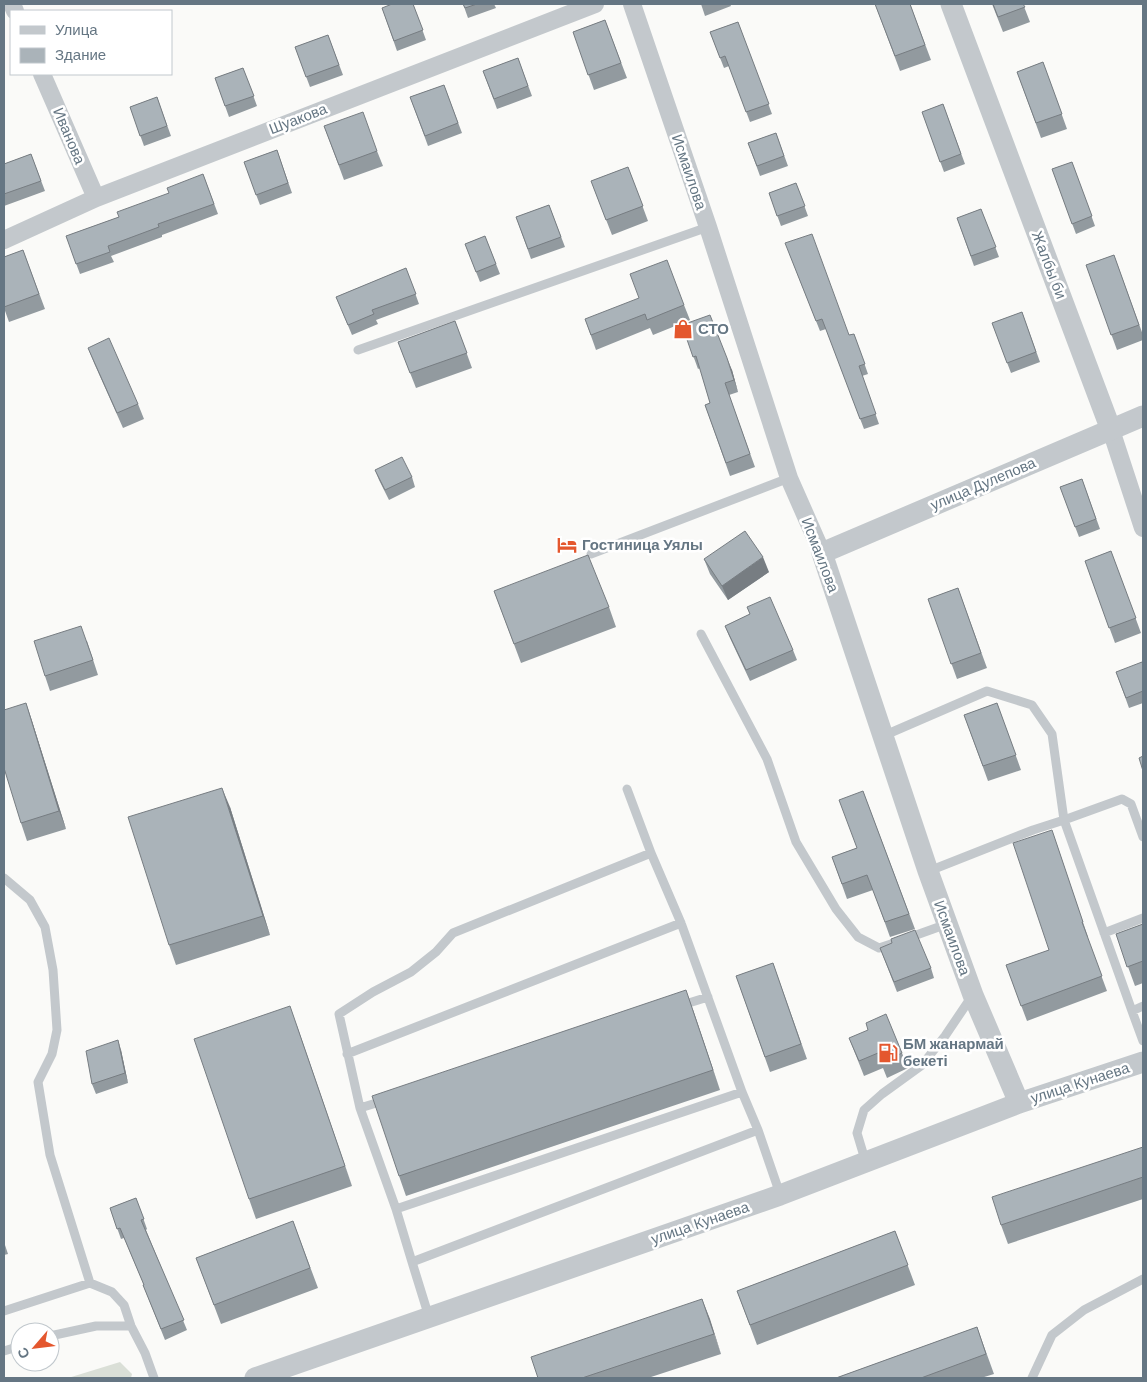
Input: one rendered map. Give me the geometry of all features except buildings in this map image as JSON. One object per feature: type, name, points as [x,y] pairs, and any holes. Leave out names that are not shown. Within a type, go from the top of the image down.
[{"type":"street","name":"Шуакова","points":[[4,240],[96,198],[595,4]]},
{"type":"street","name":"Исмаилова","points":[[632,4],[708,227],[789,478],[822,552],[928,871],[973,995],[1019,1103]]},
{"type":"street","name":"Жалбы би","points":[[951,4],[1111,430],[1143,528]]},
{"type":"street","name":"Иванова","points":[[42,75],[96,198]]},
{"type":"street","name":"улица Дулепова","points":[[822,552],[1143,416]]},
{"type":"street","name":"улица Кунаева","points":[[255,1378],[780,1195],[1019,1103],[1143,1062]]},
{"type":"lane","points":[[358,350],[708,227]]},
{"type":"lane","points":[[591,554],[789,478]]},
{"type":"lane","points":[[701,634],[767,760],[796,842],[836,909],[858,937],[879,948],[948,924]]},
{"type":"lane","points":[[883,736],[987,691],[1032,705],[1052,734],[1064,820],[1143,1041]]},
{"type":"lane","points":[[627,789],[651,853],[681,923],[742,1092],[758,1130],[780,1195]]},
{"type":"lane","points":[[928,871],[1034,830],[1122,799],[1131,804],[1143,837]]},
{"type":"lane","points":[[429,1318],[396,1209],[360,1108],[339,1014],[373,992],[411,972],[436,952],[453,933],[651,853]]},
{"type":"lane","points":[[4,878],[30,900],[45,927],[52,970],[57,1030],[52,1054],[38,1082],[50,1154],[90,1283]]},
{"type":"lane","points":[[1104,933],[1143,918]]},
{"type":"lane","points":[[347,1054],[681,923]]},
{"type":"lane","points":[[866,1163],[857,1133],[864,1110],[882,1094],[922,1065],[945,1036],[973,995]]},
{"type":"lane","points":[[670,1009],[708,997]]},
{"type":"lane","points":[[1132,1010],[1143,1006]]},
{"type":"lane","points":[[396,1209],[742,1092]]},
{"type":"lane","points":[[360,1108],[398,1096]]},
{"type":"lane","points":[[412,1262],[758,1130]]},
{"type":"lane","points":[[1032,1378],[1052,1335],[1084,1310],[1143,1279]]},
{"type":"lane","points":[[4,1311],[90,1283],[112,1292],[124,1305],[131,1326],[145,1353],[154,1378]]},
{"type":"lane","points":[[60,1334],[96,1326],[131,1326]]},
{"type":"shaded area","points":[[120,1362],[132,1374],[131,1378],[68,1378]]},
{"type":"place","name":"СТО","points":[[683,329]]},
{"type":"place","name":"Гостиница Уялы","points":[[567,545]]},
{"type":"place","name":"БМ жанармай бекеті","points":[[888,1053]]}]
